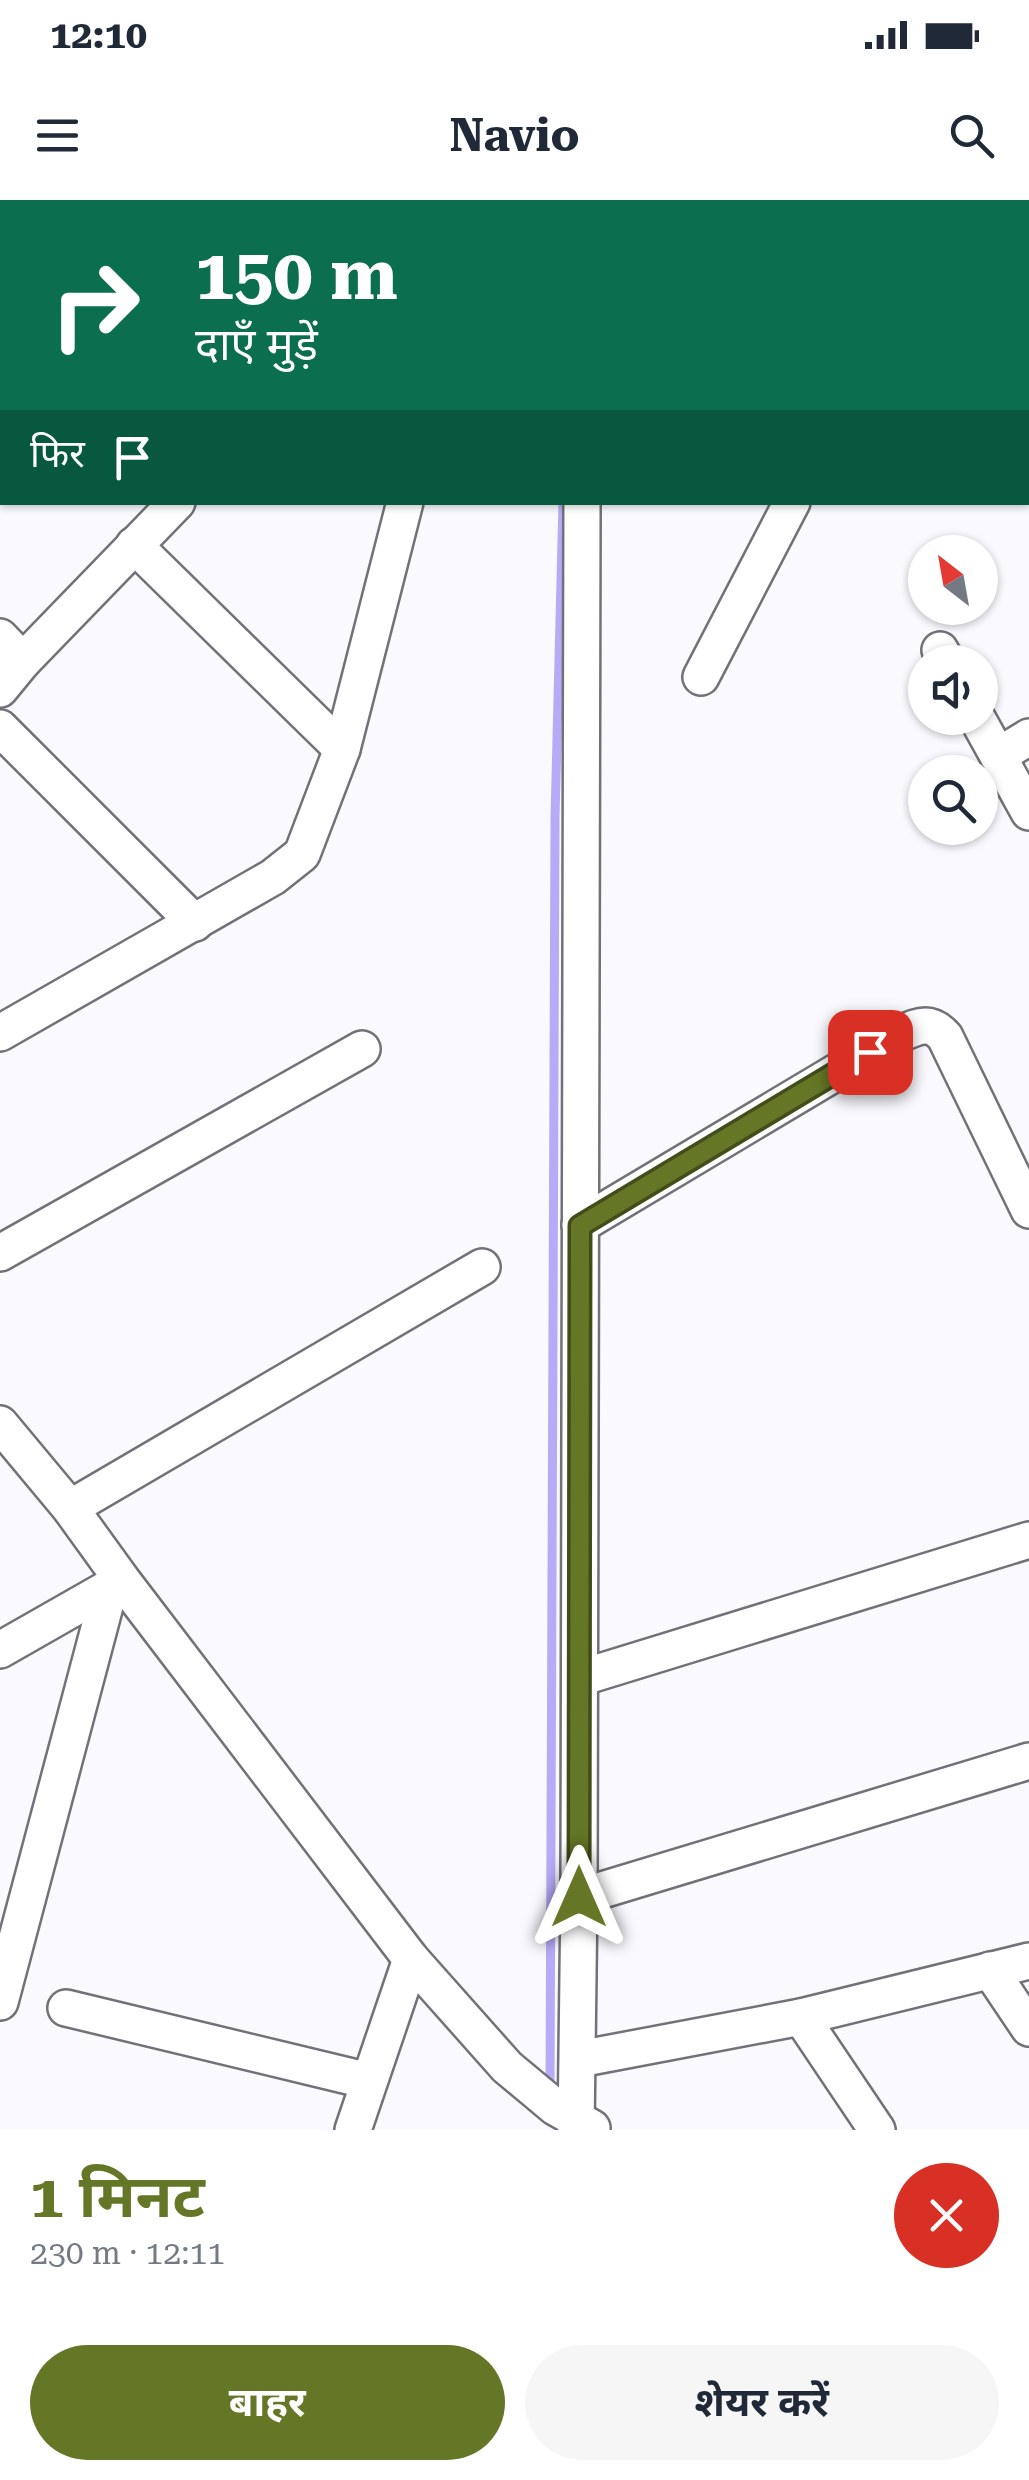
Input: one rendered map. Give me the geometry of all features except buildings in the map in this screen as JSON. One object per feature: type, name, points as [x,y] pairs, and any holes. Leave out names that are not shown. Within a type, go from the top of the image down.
[{"type":"street","points":[[0,1033],[196,922],[288,867],[302,854],[342,749],[404,505]]},
{"type":"street","points":[[575,2121],[579,2059],[582,505]]},
{"type":"street","points":[[701,677],[790,505]]},
{"type":"street","points":[[0,689],[12,649],[150,518],[342,749]]},
{"type":"street","points":[[0,728],[196,922]]},
{"type":"street","points":[[1029,737],[998,756],[1029,812]]},
{"type":"street","points":[[580,1226],[902,1033],[925,1024],[935,1026],[945,1037],[1029,1210]]},
{"type":"street","points":[[0,1254],[362,1049]]},
{"type":"street","points":[[70,1508],[482,1267]]},
{"type":"street","points":[[0,1424],[70,1508],[116,1583],[412,1960],[507,2067],[575,2121]]},
{"type":"street","points":[[580,1678],[1029,1540]]},
{"type":"street","points":[[0,1650],[116,1583]]},
{"type":"street","points":[[0,2002],[116,1583]]},
{"type":"street","points":[[579,1897],[1029,1761]]},
{"type":"street","points":[[353,2130],[412,1960]]},
{"type":"street","points":[[579,2059],[800,2017],[1029,1962]]},
{"type":"street","points":[[990,1970],[1029,2028]]},
{"type":"street","points":[[66,2008],[370,2081]]},
{"type":"street","points":[[800,2017],[877,2130]]},
{"type":"waterway","points":[[550,2090],[555,818],[563,505]]},
{"type":"route","points":[[579,1897],[580,1226],[870,1052]]}]
